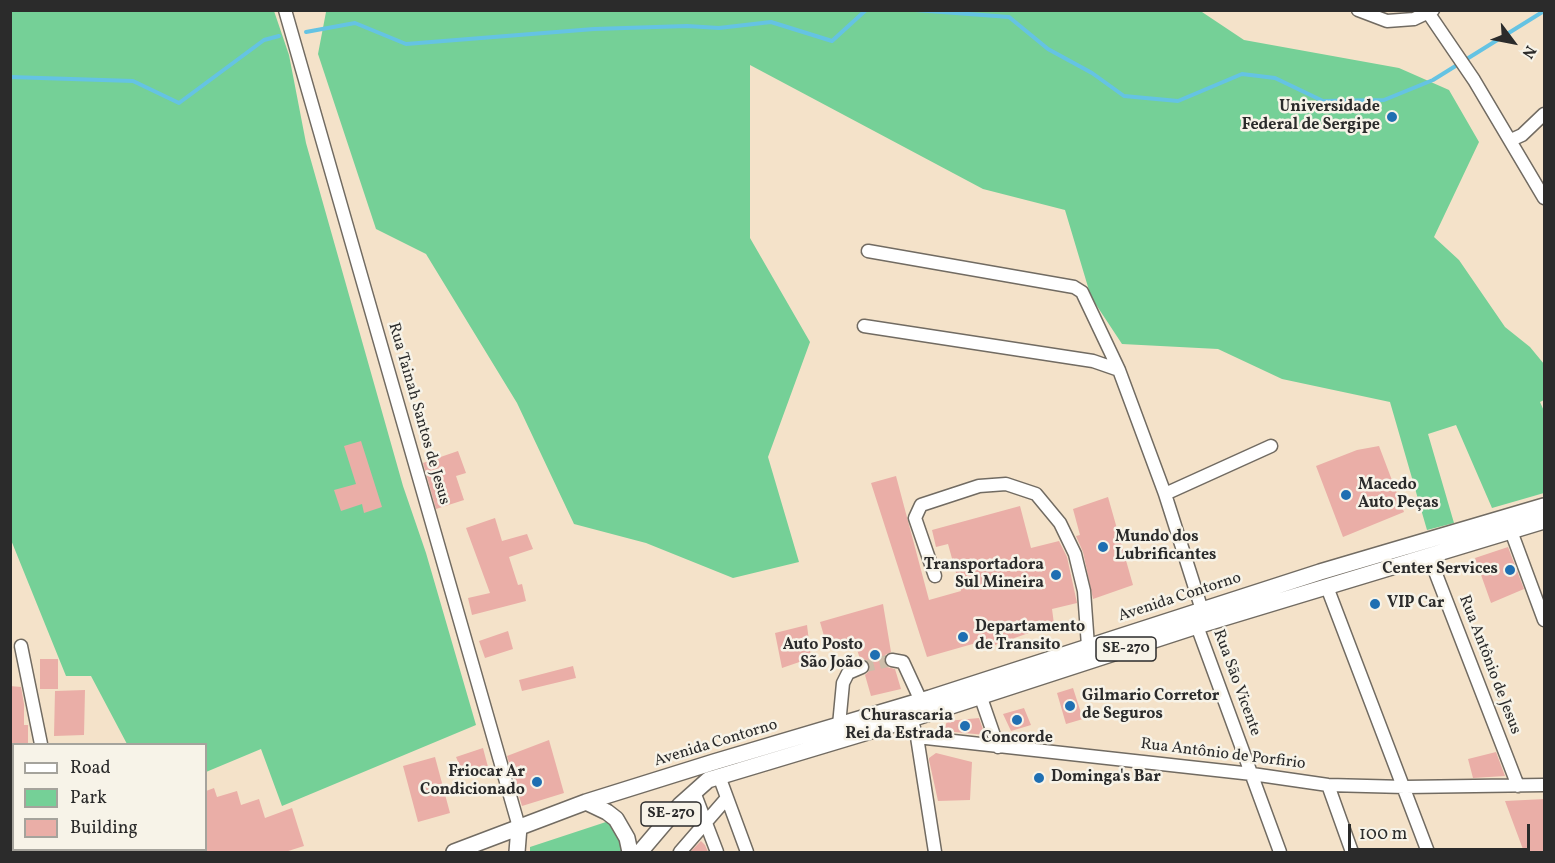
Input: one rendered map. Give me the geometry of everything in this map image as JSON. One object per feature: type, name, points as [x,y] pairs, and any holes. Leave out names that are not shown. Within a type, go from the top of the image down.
[{"type":"main road","name":"Avenida Contorno","points":[[586,802],[921,701],[1202,610],[1545,506]]},
{"type":"main road","name":"Avenida Contorno","points":[[713,778],[911,719],[1197,626],[1545,521]]},
{"type":"main road","name":"SE-270","points":[[640,852],[675,810],[713,778]]},
{"type":"main road","name":"SE-270","points":[[454,852],[586,802]]},
{"type":"main road","points":[[586,802],[608,812],[616,819],[627,838],[630,852]]},
{"type":"main road","points":[[518,852],[519,827]]},
{"type":"street","name":"Rua Tainah Santos de Jesus","points":[[285,10],[519,827]]},
{"type":"street","points":[[1358,10],[1387,21],[1414,19],[1431,12],[1545,198]]},
{"type":"street","points":[[1511,140],[1522,135],[1545,114]]},
{"type":"street","points":[[868,251],[1079,289],[1085,294],[1119,369],[1165,494],[1202,610]]},
{"type":"street","points":[[864,326],[1093,361],[1119,369]]},
{"type":"street","points":[[1165,494],[1271,446]]},
{"type":"street","points":[[935,576],[915,518],[921,505],[979,486],[1006,484],[1036,494],[1060,523],[1075,554],[1084,591],[1088,646]]},
{"type":"street","points":[[1511,531],[1545,620]]},
{"type":"street","name":"Rua Antônio de Jesus","points":[[1429,556],[1518,786]]},
{"type":"street","points":[[1327,587],[1428,852]]},
{"type":"street","name":"Rua São Vicente","points":[[1197,626],[1280,852]]},
{"type":"street","points":[[21,646],[41,743]]},
{"type":"street","points":[[892,660],[903,662],[921,701]]},
{"type":"street","points":[[839,725],[843,682],[848,673],[862,667]]},
{"type":"street","points":[[980,695],[998,747]]},
{"type":"street","points":[[911,719],[917,737],[935,852]]},
{"type":"street","name":"Rua Antônio de Porfirio","points":[[917,737],[1252,774],[1328,785],[1405,787],[1545,785]]},
{"type":"street","points":[[713,778],[726,799],[747,852]]},
{"type":"street","points":[[1328,785],[1352,852]]},
{"type":"street","points":[[694,792],[717,852]]},
{"type":"street","points":[[680,852],[726,799]]},
{"type":"green space","points":[[1199,10],[1244,40],[1399,68],[1449,90],[1479,142],[1434,237],[1459,260],[1505,327],[1530,347],[1544,364],[1544,400],[1540,402],[1544,411],[1544,493],[1492,508],[1456,425],[1428,434],[1454,523],[1427,530],[1390,402],[1282,379],[1218,349],[1122,344],[1091,297],[1065,210],[983,189],[750,65],[750,238],[810,342],[768,457],[799,562],[733,578],[646,543],[574,524],[517,403],[426,254],[376,229],[318,54],[326,12],[329,11]]},
{"type":"green space","points":[[10,11],[274,11],[289,55],[306,143],[403,486],[426,553],[476,725],[282,806],[261,749],[207,772],[207,743],[126,743],[91,676],[66,676],[11,540]]},
{"type":"green space","points":[[609,821],[622,846],[621,852],[530,852],[530,847]]},
{"type":"building","points":[[361,441],[382,507],[364,513],[362,504],[341,511],[334,490],[356,484],[344,446]]},
{"type":"building","points":[[1379,446],[1404,512],[1343,537],[1316,466],[1357,450]]},
{"type":"building","points":[[458,451],[466,473],[456,476],[464,500],[436,509],[423,463]]},
{"type":"building","points":[[896,476],[929,600],[961,591],[948,544],[936,547],[932,530],[1020,506],[1031,548],[1059,541],[1067,557],[1077,603],[1052,609],[1054,624],[978,651],[976,643],[927,657],[871,483]]},
{"type":"building","name":"Mundo dos Lubrificantes","points":[[1108,497],[1133,585],[1093,599],[1083,552],[1076,536],[1080,535],[1073,509]]},
{"type":"building","points":[[495,518],[502,541],[527,534],[533,549],[509,557],[518,585],[522,584],[526,601],[472,615],[468,598],[490,593],[466,528]]},
{"type":"building","points":[[1508,547],[1524,589],[1491,603],[1475,558]]},
{"type":"building","name":"Auto Posto São João","points":[[883,604],[891,652],[885,655],[884,662],[887,667],[895,669],[901,689],[871,696],[865,675],[869,671],[870,664],[860,659],[854,640],[828,650],[820,622]]},
{"type":"building","points":[[807,625],[811,658],[782,668],[775,633]]},
{"type":"building","points":[[508,631],[513,649],[485,658],[479,641]]},
{"type":"building","points":[[40,659],[58,659],[58,689],[40,689]]},
{"type":"building","points":[[573,666],[576,678],[522,691],[519,680]]},
{"type":"building","points":[[10,686],[21,687],[24,725],[28,725],[28,743],[10,744]]},
{"type":"building","name":"Gilmario Corretor de Seguros","points":[[1073,688],[1083,719],[1066,724],[1057,693]]},
{"type":"building","points":[[85,690],[84,735],[54,736],[55,691]]},
{"type":"building","name":"Concorde","points":[[1024,708],[1031,725],[1011,731],[1003,714]]},
{"type":"building","name":"Churascaria Rei da Estrada","points":[[979,718],[985,735],[944,731],[947,721]]},
{"type":"building","name":"Friocar Ar Condicionado","points":[[549,740],[564,793],[522,806],[507,756]]},
{"type":"building","points":[[483,748],[488,767],[463,773],[456,757]]},
{"type":"building","points":[[1496,752],[1505,776],[1473,778],[1468,759]]},
{"type":"building","points":[[936,753],[972,762],[970,800],[938,801],[929,760]]},
{"type":"building","points":[[435,757],[450,813],[418,822],[403,766]]},
{"type":"building","points":[[214,788],[217,797],[237,791],[241,805],[259,799],[265,818],[292,808],[304,846],[285,852],[206,852],[207,791]]},
{"type":"building","points":[[1545,799],[1545,852],[1524,852],[1505,801]]},
{"type":"building","points":[[701,841],[708,852],[690,852]]},
{"type":"waterway","points":[[306,32],[355,23],[406,44],[594,29],[687,26],[719,28],[771,22],[832,41],[866,10]]},
{"type":"waterway","points":[[915,10],[1009,17],[1048,49],[1092,73],[1124,96],[1178,101],[1242,74],[1275,78],[1323,101],[1384,100],[1433,80],[1544,11]]},
{"type":"waterway","points":[[10,77],[133,81],[179,103],[264,40],[279,36]]},
{"type":"tunnel","points":[[862,667],[892,660]]},
{"type":"place","name":"Universidade Federal de Sergipe","points":[[1392,117]]},
{"type":"place","name":"Macedo Auto Peças","points":[[1346,495]]},
{"type":"place","name":"Mundo dos Lubrificantes","points":[[1103,547]]},
{"type":"place","name":"Center Services","points":[[1510,570]]},
{"type":"place","name":"Transportadora Sul Mineira","points":[[1056,575]]},
{"type":"place","name":"VIP Car","points":[[1375,604]]},
{"type":"place","name":"Departamento de Transito","points":[[963,637]]},
{"type":"place","name":"Auto Posto São João","points":[[875,655]]},
{"type":"place","name":"Gilmario Corretor de Seguros","points":[[1070,706]]},
{"type":"place","name":"Concorde","points":[[1017,720]]},
{"type":"place","name":"Churascaria Rei da Estrada","points":[[965,726]]},
{"type":"place","name":"Dominga's Bar","points":[[1039,778]]},
{"type":"place","name":"Friocar Ar Condicionado","points":[[537,782]]}]
